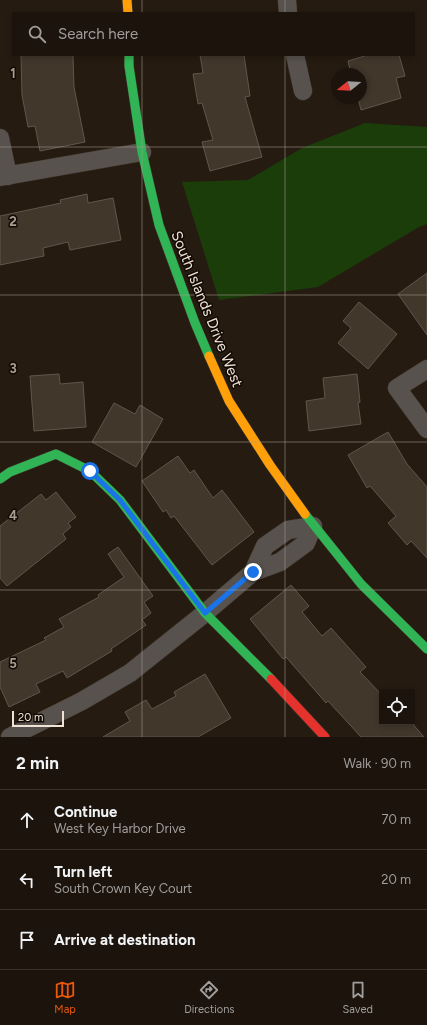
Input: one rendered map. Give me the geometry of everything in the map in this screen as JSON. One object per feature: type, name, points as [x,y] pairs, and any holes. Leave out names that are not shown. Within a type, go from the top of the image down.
[{"type":"street","points":[[127,0],[128,12]]},
{"type":"street","points":[[287,0],[288,12]]},
{"type":"street","name":"South Islands Drive West","points":[[129,56],[129,66],[142,152],[159,225],[195,323],[229,401],[270,465],[313,526],[361,584],[427,649]]},
{"type":"street","points":[[296,56],[303,91]]},
{"type":"street","points":[[0,138],[4,176],[142,152]]},
{"type":"street","points":[[427,369],[397,388],[427,430]]},
{"type":"street","points":[[0,479],[10,472],[56,454],[90,471],[120,500],[205,613],[278,686],[325,737]]},
{"type":"street","points":[[10,737],[82,701],[130,672],[205,613],[253,572],[265,546],[288,530],[313,526]]},
{"type":"green space","points":[[365,123],[427,127],[427,224],[419,227],[318,287],[219,300],[182,182],[248,180],[302,148]]},
{"type":"building","points":[[21,56],[73,56],[74,87],[85,142],[40,151],[35,126],[28,127],[22,95]]},
{"type":"building","points":[[200,56],[244,56],[250,96],[245,97],[262,157],[210,171],[202,142],[213,140],[202,103],[198,104],[193,74],[203,73]]},
{"type":"building","points":[[365,56],[399,56],[405,76],[396,78],[401,98],[361,110],[360,104],[367,104],[367,68],[350,68],[348,61]]},
{"type":"building","points":[[87,194],[88,203],[113,198],[121,240],[70,250],[68,242],[43,248],[44,256],[0,265],[0,216],[61,203],[60,200]]},
{"type":"building","points":[[427,273],[427,335],[398,294]]},
{"type":"building","points":[[359,302],[397,334],[368,369],[338,343],[351,328],[343,321]]},
{"type":"building","points":[[59,374],[60,384],[83,382],[86,427],[34,431],[30,376]]},
{"type":"building","points":[[357,374],[360,402],[358,403],[361,424],[309,431],[306,401],[325,398],[323,378]]},
{"type":"building","points":[[114,403],[135,414],[140,405],[163,419],[136,467],[92,442]]},
{"type":"building","points":[[388,432],[407,464],[427,487],[427,558],[411,541],[407,545],[388,523],[396,516],[370,486],[367,488],[348,455]]},
{"type":"building","points":[[178,456],[190,473],[194,470],[213,498],[222,490],[254,532],[212,565],[174,516],[171,518],[166,510],[163,512],[142,481]]},
{"type":"building","points":[[56,492],[76,517],[68,523],[71,527],[63,534],[66,539],[7,586],[0,578],[0,526],[41,494],[46,500]]},
{"type":"building","points":[[118,547],[153,596],[144,602],[151,613],[142,620],[146,625],[111,649],[112,651],[67,678],[63,671],[36,684],[40,692],[9,707],[0,687],[0,662],[46,640],[44,638],[64,627],[59,619],[99,597],[98,595],[124,577],[108,554]]},
{"type":"building","points":[[291,585],[309,606],[302,612],[322,636],[331,628],[366,667],[360,672],[379,692],[379,725],[414,725],[424,737],[361,737],[328,701],[326,703],[286,657],[283,659],[250,619]]},
{"type":"building","points":[[205,674],[231,718],[198,737],[103,737],[130,721],[125,712],[146,700],[152,709],[176,696],[174,692]]},
{"type":"traffic: fast","points":[[129,56],[129,66],[142,152],[159,225],[195,323],[209,356]]},
{"type":"traffic: fast","points":[[0,479],[10,472],[56,454],[90,471],[120,500],[205,613],[271,679]]},
{"type":"traffic: fast","points":[[305,514],[361,584],[427,649]]},
{"type":"traffic: slow","points":[[127,0],[128,12]]},
{"type":"traffic: slow","points":[[209,356],[229,401],[270,465],[305,514]]},
{"type":"traffic: jam","points":[[271,679],[325,737]]},
{"type":"route","points":[[90,471],[120,500],[205,613],[253,572]]}]
